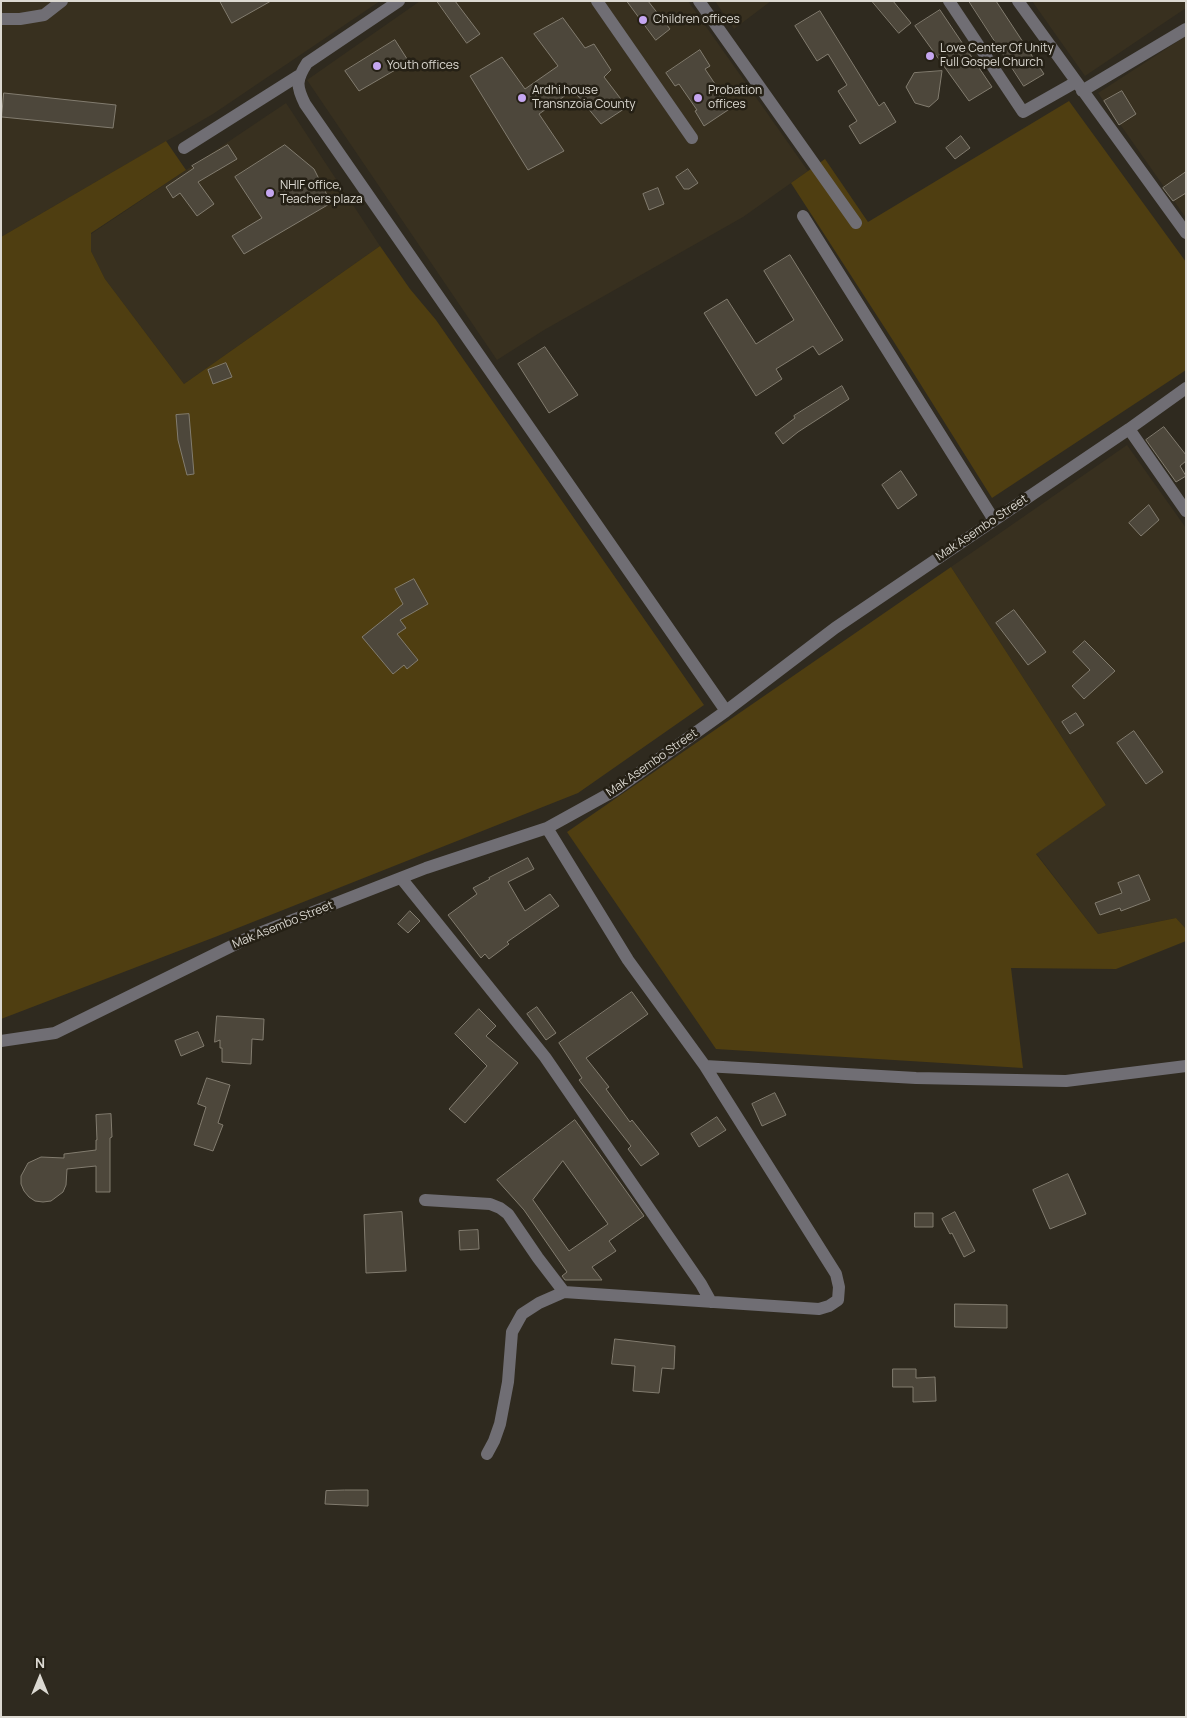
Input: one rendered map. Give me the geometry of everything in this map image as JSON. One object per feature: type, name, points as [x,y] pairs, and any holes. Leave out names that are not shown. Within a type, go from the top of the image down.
[{"type":"street","points":[[1,19],[20,19],[44,15],[62,1]]},
{"type":"street","points":[[184,148],[298,76],[307,63],[399,1]]},
{"type":"street","points":[[597,1],[692,138]]},
{"type":"street","points":[[699,1],[856,223]]},
{"type":"street","points":[[949,1],[1023,112],[1079,86],[1186,29]]},
{"type":"street","points":[[1018,1],[1186,233]]},
{"type":"street","points":[[298,76],[298,90],[305,104],[726,711]]},
{"type":"street","points":[[803,216],[994,520]]},
{"type":"street","name":"Mak Asembo Street","points":[[1,1041],[55,1033],[254,934],[401,878],[547,828],[614,791],[726,711],[835,628],[1129,429],[1186,388]]},
{"type":"street","points":[[1129,429],[1186,510]]},
{"type":"street","points":[[487,1454],[500,1424],[508,1382],[512,1332],[522,1314],[539,1303],[564,1292],[819,1308],[829,1306],[838,1300],[840,1287],[836,1274],[705,1066],[628,960],[547,828]]},
{"type":"street","points":[[401,878],[545,1057],[701,1284],[711,1302]]},
{"type":"street","points":[[705,1066],[916,1078],[1066,1081],[1186,1066]]},
{"type":"street","points":[[425,1200],[490,1204],[500,1208],[508,1214],[564,1292]]},
{"type":"shaded area","points":[[1,1],[380,1],[213,114],[1,237]]},
{"type":"shaded area","points":[[420,1],[688,1],[808,171],[743,217],[544,330],[497,360],[307,80]]},
{"type":"shaded area","points":[[715,1],[771,1],[734,29]]},
{"type":"shaded area","points":[[1032,1],[1186,1],[1186,8],[1085,76]]},
{"type":"shaded area","points":[[1186,36],[1186,218],[1098,93]]},
{"type":"shaded area","points":[[1069,101],[1186,262],[1186,370],[992,498],[791,183],[825,159],[868,222]]},
{"type":"shaded area","points":[[286,103],[380,246],[184,384],[105,279],[91,251],[91,234]]},
{"type":"shaded area","points":[[166,141],[186,170],[91,233],[91,251],[105,279],[184,384],[380,246],[410,289],[436,320],[704,705],[578,793],[215,937],[1,1019],[1,237]]},
{"type":"shaded area","points":[[1127,445],[1186,528],[1186,929],[1176,918],[1098,934],[1036,853],[1106,805],[951,567]]},
{"type":"shaded area","points":[[951,567],[1106,805],[1036,854],[1098,934],[1176,918],[1186,929],[1186,941],[1116,969],[1011,968],[1023,1068],[716,1049],[567,832]]},
{"type":"building","points":[[220,1],[271,1],[232,23]]},
{"type":"building","points":[[437,1],[455,1],[480,34],[467,43]]},
{"type":"building","points":[[627,1],[648,1],[670,29],[656,40]]},
{"type":"building","points":[[872,1],[893,1],[911,23],[899,33]]},
{"type":"building","points":[[969,1],[996,1],[1044,74],[1024,86]]},
{"type":"building","points":[[940,10],[992,87],[969,101],[915,26]]},
{"type":"building","points":[[820,11],[879,106],[884,102],[896,122],[860,144],[849,126],[857,121],[838,91],[847,85],[828,54],[817,61],[795,26]]},
{"type":"building","name":"Ardhi house Transnzoia County","points":[[563,18],[585,48],[594,44],[611,70],[604,77],[627,107],[601,124],[573,90],[539,114],[564,151],[528,170],[470,76],[502,57],[525,89],[558,66],[534,34]]},
{"type":"building","name":"Youth offices","points":[[395,40],[409,62],[359,91],[345,71]]},
{"type":"building","points":[[700,50],[710,66],[705,69],[731,108],[704,126],[695,111],[697,110],[679,84],[675,86],[666,73]]},
{"type":"building","points":[[942,71],[938,99],[929,107],[915,103],[906,87],[914,73]]},
{"type":"building","points":[[1122,91],[1136,114],[1119,125],[1104,101]]},
{"type":"building","points":[[4,93],[116,105],[113,128],[2,117]]},
{"type":"building","points":[[961,136],[970,148],[955,159],[946,148]]},
{"type":"building","points":[[228,145],[237,159],[198,182],[214,204],[197,216],[180,193],[173,198],[166,187],[194,168],[192,166]]},
{"type":"building","points":[[285,145],[314,169],[331,203],[244,254],[232,236],[262,218],[235,177]]},
{"type":"building","points":[[688,169],[698,183],[689,189],[684,189],[676,177]]},
{"type":"building","points":[[1186,172],[1186,193],[1173,201],[1163,188]]},
{"type":"building","points":[[658,188],[664,204],[649,210],[643,194]]},
{"type":"building","points":[[790,255],[843,340],[819,355],[813,346],[776,369],[782,379],[756,396],[704,313],[727,299],[756,344],[794,320],[764,271]]},
{"type":"building","points":[[545,347],[578,395],[549,413],[518,364]]},
{"type":"building","points":[[226,363],[232,377],[213,384],[208,370]]},
{"type":"building","points":[[842,386],[849,399],[783,444],[775,433],[795,418],[794,416]]},
{"type":"building","points":[[189,414],[194,474],[187,475],[178,440],[176,415]]},
{"type":"building","points":[[1164,427],[1186,455],[1186,461],[1180,466],[1186,476],[1176,482],[1146,440]]},
{"type":"building","points":[[901,471],[917,495],[898,509],[882,485]]},
{"type":"building","points":[[1149,505],[1159,520],[1141,536],[1129,523]]},
{"type":"building","points":[[414,579],[428,604],[400,620],[406,628],[397,634],[418,660],[407,669],[404,665],[393,674],[362,637],[403,604],[395,589]]},
{"type":"building","points":[[1014,610],[1046,652],[1028,665],[996,623]]},
{"type":"building","points":[[1085,641],[1115,671],[1084,699],[1072,686],[1090,670],[1073,652]]},
{"type":"building","points":[[1076,713],[1084,725],[1070,734],[1062,722]]},
{"type":"building","points":[[1134,731],[1163,772],[1146,784],[1117,743]]},
{"type":"building","points":[[528,858],[534,869],[508,882],[525,911],[550,894],[559,906],[507,942],[509,944],[489,959],[485,954],[481,958],[448,915],[477,894],[473,888]]},
{"type":"building","points":[[1139,875],[1150,900],[1121,911],[1120,908],[1100,915],[1095,903],[1122,893],[1118,883]]},
{"type":"building","points":[[410,911],[420,921],[408,933],[398,924]]},
{"type":"building","points":[[632,992],[648,1014],[586,1058],[609,1087],[606,1089],[630,1122],[632,1120],[659,1154],[641,1166],[628,1149],[631,1146],[579,1080],[582,1078],[559,1043]]},
{"type":"building","points":[[537,1007],[556,1033],[546,1040],[527,1014]]},
{"type":"building","points":[[479,1009],[496,1026],[486,1036],[518,1063],[465,1123],[449,1109],[487,1066],[455,1034]]},
{"type":"building","points":[[217,1016],[264,1019],[263,1040],[252,1039],[251,1064],[222,1062],[220,1040],[215,1042]]},
{"type":"building","points":[[198,1032],[204,1046],[181,1056],[175,1041]]},
{"type":"building","points":[[207,1078],[230,1085],[218,1123],[223,1125],[213,1151],[194,1145],[206,1107],[198,1104]]},
{"type":"building","points":[[775,1093],[786,1115],[762,1126],[752,1104]]},
{"type":"building","points":[[111,1114],[110,1192],[96,1192],[96,1166],[67,1169],[66,1185],[63,1192],[51,1201],[35,1201],[29,1197],[21,1184],[21,1176],[28,1163],[41,1157],[64,1158],[64,1154],[96,1150],[96,1115]]},
{"type":"building","points":[[717,1117],[726,1130],[699,1147],[691,1134]]},
{"type":"building","points":[[575,1120],[644,1216],[609,1241],[616,1251],[592,1267],[602,1280],[565,1280],[562,1276],[567,1272],[524,1210],[497,1180]],"holes":[[[563,1161],[608,1224],[569,1251],[533,1200]]]},
{"type":"building","points":[[1068,1174],[1086,1214],[1050,1229],[1033,1190]]},
{"type":"building","points":[[402,1212],[406,1271],[366,1273],[364,1215]]},
{"type":"building","points":[[955,1212],[975,1251],[964,1257],[952,1233],[950,1234],[942,1219]]},
{"type":"building","points":[[915,1213],[933,1213],[933,1227],[915,1227]]},
{"type":"building","points":[[478,1230],[479,1249],[460,1250],[459,1231]]},
{"type":"building","points":[[955,1304],[1007,1305],[1007,1328],[955,1327]]},
{"type":"building","points":[[615,1339],[675,1346],[674,1369],[662,1368],[659,1393],[633,1391],[635,1366],[612,1364]]},
{"type":"building","points":[[893,1369],[916,1369],[916,1378],[935,1377],[936,1401],[913,1402],[913,1387],[893,1387]]},
{"type":"building","points":[[368,1490],[368,1506],[325,1504],[326,1491]]},
{"type":"place","name":"Children offices","points":[[643,20]]},
{"type":"place","name":"Love Center Of Unity Full Gospel Church","points":[[930,56]]},
{"type":"place","name":"Youth offices","points":[[377,66]]},
{"type":"place","name":"Ardhi house Transnzoia County","points":[[522,98]]},
{"type":"place","name":"Probation offices","points":[[698,98]]},
{"type":"place","name":"NHIF office, Teachers plaza","points":[[270,193]]}]
